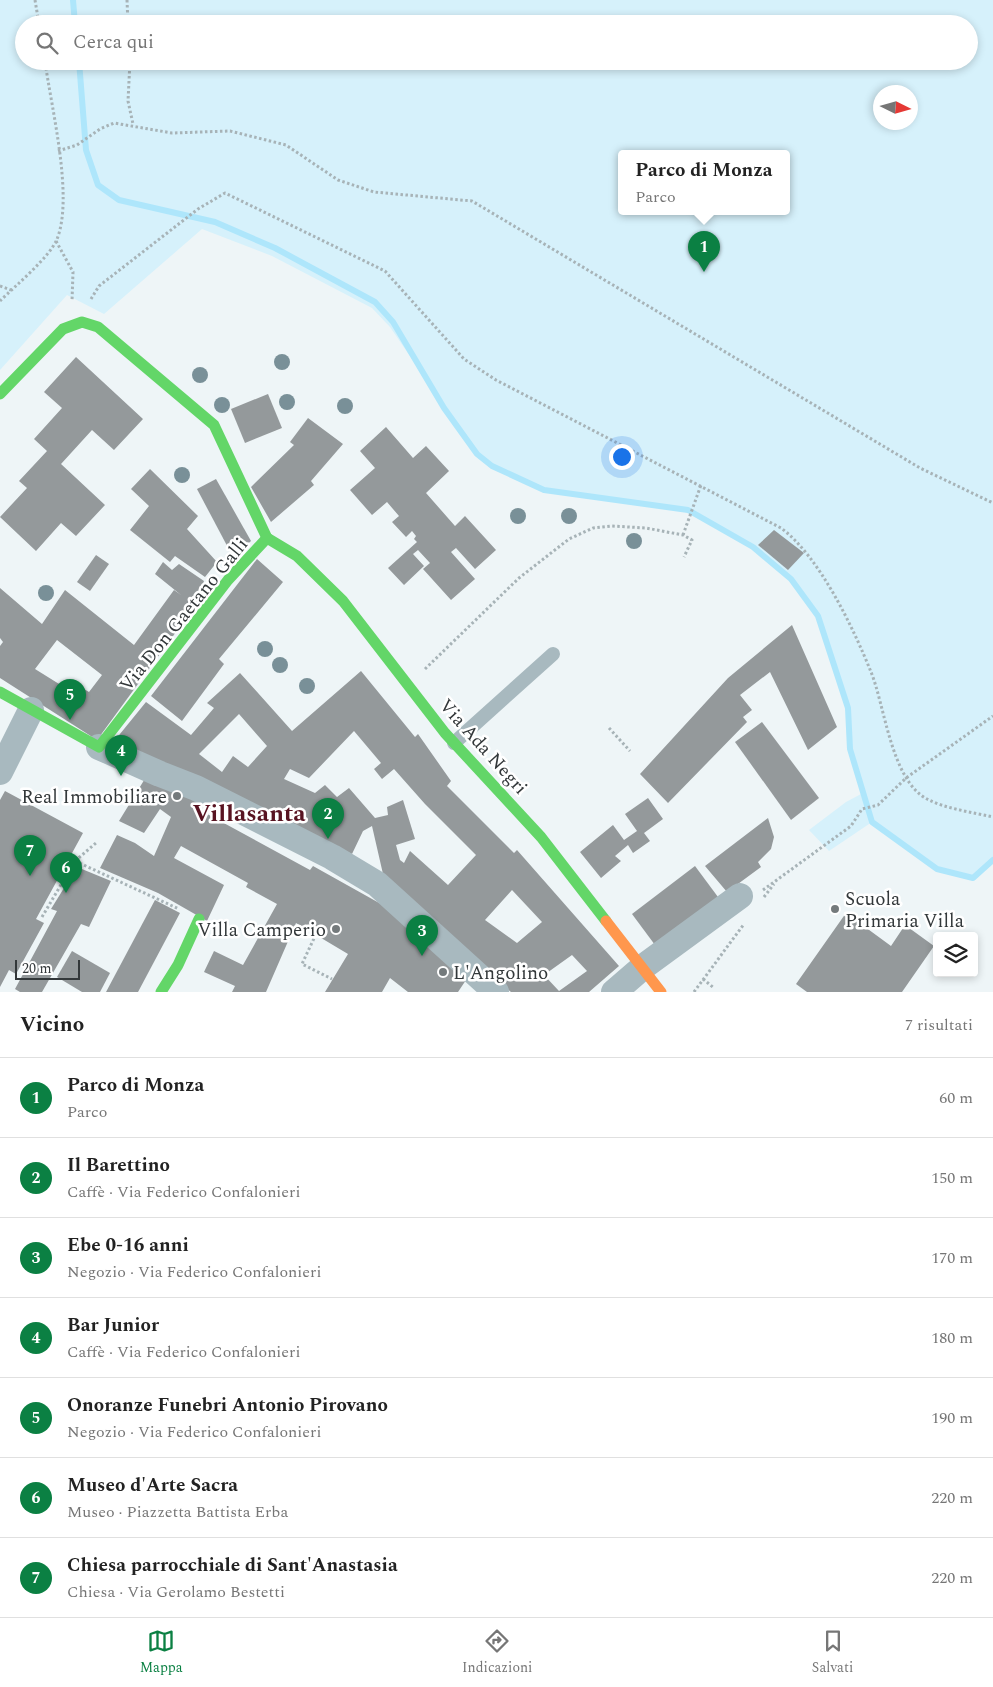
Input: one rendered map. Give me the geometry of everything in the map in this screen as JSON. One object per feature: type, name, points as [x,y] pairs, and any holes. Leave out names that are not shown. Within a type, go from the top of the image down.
[{"type":"street","name":"Via Don Gaetano Galli","points":[[0,394],[63,328],[82,322],[98,327],[214,425],[267,538],[228,580],[99,747]]},
{"type":"street","name":"Via Ada Negri","points":[[267,538],[297,556],[342,601],[454,743],[541,837],[661,992]]},
{"type":"street","points":[[0,692],[99,747],[196,788],[332,857],[377,884],[496,992]]},
{"type":"street","points":[[0,772],[31,710]]},
{"type":"street","points":[[614,992],[643,967],[740,896]]},
{"type":"street","points":[[161,992],[178,964],[199,919]]},
{"type":"lane","points":[[454,743],[553,654]]},
{"type":"path","points":[[36,0],[38,15]]},
{"type":"path","points":[[127,0],[128,15]]},
{"type":"path","points":[[0,301],[56,241],[62,220],[62,193],[58,151],[46,70]]},
{"type":"path","points":[[130,70],[128,101],[133,124]]},
{"type":"path","points":[[58,151],[78,145],[100,129],[114,123],[133,124],[172,133],[230,131],[286,144],[338,180],[374,192],[472,200],[920,468],[993,502]]},
{"type":"path","points":[[86,306],[99,286],[198,209],[225,193],[385,272],[464,358],[496,380],[781,528],[800,544],[854,635],[871,674],[895,752],[906,778],[915,790],[927,799],[993,817]]},
{"type":"path","points":[[56,241],[73,272],[72,306],[77,306]]},
{"type":"path","points":[[0,286],[11,290]]},
{"type":"path","points":[[683,535],[701,485]]},
{"type":"path","points":[[408,685],[519,578],[569,539],[593,528],[612,526],[646,528],[683,535],[692,540],[684,557]]},
{"type":"path","points":[[777,880],[851,826],[862,809],[878,805],[906,778],[993,716]]},
{"type":"path","points":[[609,728],[630,751]]},
{"type":"path","points":[[42,917],[75,861],[96,843]]},
{"type":"path","points":[[75,861],[156,896],[199,919]]},
{"type":"path","points":[[316,934],[302,964],[332,979]]},
{"type":"path","points":[[694,992],[733,938]]},
{"type":"path","points":[[703,979],[714,988]]},
{"type":"shaded area","points":[[0,0],[993,0],[993,860],[973,878],[937,869],[872,822],[829,851],[809,830],[846,802],[863,793],[850,749],[848,708],[818,617],[791,579],[753,547],[688,510],[544,490],[492,466],[477,454],[390,327],[372,308],[272,256],[202,229],[104,314],[67,295],[0,370]]},
{"type":"building","points":[[76,357],[143,419],[114,450],[92,430],[61,464],[105,505],[76,536],[61,523],[36,551],[0,517],[27,488],[19,481],[47,451],[34,439],[62,408],[44,392]]},
{"type":"building","points":[[268,394],[282,428],[245,443],[231,409]]},
{"type":"building","points":[[308,418],[343,444],[311,481],[314,485],[271,522],[251,487],[294,445],[290,442]]},
{"type":"building","points":[[386,427],[413,458],[426,446],[449,471],[426,493],[455,526],[465,516],[496,550],[475,569],[456,548],[451,552],[475,579],[451,600],[423,569],[430,563],[418,550],[413,554],[424,566],[404,585],[388,568],[417,542],[414,539],[416,536],[412,531],[406,537],[392,522],[399,516],[387,502],[372,515],[350,490],[375,468],[360,451]]},
{"type":"building","points":[[150,469],[198,516],[187,529],[217,562],[205,577],[175,556],[170,562],[130,530],[149,506],[131,489]]},
{"type":"building","points":[[216,479],[251,541],[233,557],[197,489]]},
{"type":"building","points":[[774,530],[804,553],[788,570],[758,545]]},
{"type":"building","points":[[96,555],[109,564],[90,591],[77,582]]},
{"type":"building","points":[[257,559],[283,582],[219,659],[224,664],[182,721],[151,696]]},
{"type":"building","points":[[163,562],[172,570],[179,564],[204,581],[195,606],[97,740],[0,678],[0,646],[3,642],[0,638],[0,588],[42,624],[65,590],[134,645],[174,590],[181,595],[155,574]],"holes":[[[57,640],[102,675],[89,692],[84,689],[80,697],[35,669]]]},
{"type":"building","points":[[792,625],[837,727],[808,750],[770,672],[740,695],[752,710],[743,717],[747,722],[668,803],[640,774],[728,678]]},
{"type":"building","points":[[361,671],[415,737],[418,734],[451,781],[447,786],[514,853],[517,850],[619,966],[589,992],[511,992],[442,934],[383,874],[372,826],[363,831],[352,854],[111,745],[146,702],[191,735],[214,708],[207,703],[240,673],[292,731]],"holes":[[[239,714],[267,746],[248,767],[233,756],[222,772],[199,754]],[[354,731],[381,763],[374,769],[382,779],[394,769],[425,804],[476,855],[448,885],[410,851],[404,863],[400,860],[396,845],[415,839],[403,800],[387,807],[388,815],[375,818],[349,788],[337,797],[325,785],[315,793],[284,779],[290,769],[309,778]],[[512,890],[542,922],[517,943],[485,920]],[[572,955],[587,971],[559,991],[544,975]]]},
{"type":"building","points":[[762,722],[819,798],[791,820],[735,742]]},
{"type":"building","points":[[146,777],[202,801],[198,809],[310,870],[313,866],[381,904],[466,980],[458,992],[408,992],[390,978],[382,992],[325,992],[348,954],[296,923],[266,992],[232,992],[235,986],[204,972],[214,951],[243,965],[277,904],[246,887],[248,883],[181,846],[174,858],[224,885],[207,921],[158,893],[100,868],[117,835],[135,843],[154,856],[171,817],[160,809],[144,833],[119,821]]},
{"type":"building","points":[[5,791],[83,833],[36,919],[44,923],[16,974],[9,970],[0,987],[0,800]]},
{"type":"building","points":[[648,798],[663,819],[644,833],[650,841],[633,853],[628,845],[615,856],[621,861],[601,878],[580,852],[613,825],[624,840],[637,831],[625,814]]},
{"type":"building","points":[[768,818],[774,837],[771,849],[758,862],[761,867],[727,892],[705,866]]},
{"type":"building","points":[[695,866],[718,897],[655,945],[632,914]]},
{"type":"building","points":[[77,867],[111,881],[89,927],[81,924],[42,992],[20,992],[15,989],[57,911],[51,909]]},
{"type":"building","points":[[155,900],[180,913],[138,992],[106,992]]},
{"type":"building","points":[[846,913],[891,946],[905,925],[933,945],[902,992],[807,992],[796,984]]},
{"type":"building","points":[[72,951],[110,973],[100,992],[82,992],[57,977]]},
{"type":"waterway","points":[[73,0],[74,15]]},
{"type":"waterway","points":[[80,70],[86,150],[98,185],[119,200],[215,222],[275,248],[375,302],[393,322],[444,408],[477,454],[492,466],[544,490],[688,510],[753,547],[791,579],[818,616],[848,708],[850,749],[872,822],[937,869],[973,878],[993,860]]},
{"type":"traffic: fast","points":[[0,394],[63,329],[82,322],[98,327],[214,425],[267,538]]},
{"type":"traffic: fast","points":[[267,538],[297,556],[343,601],[445,733],[541,837],[606,921]]},
{"type":"traffic: fast","points":[[0,692],[99,747],[228,580],[267,538]]},
{"type":"traffic: fast","points":[[161,992],[178,965],[199,919]]},
{"type":"traffic: slow","points":[[606,921],[661,992]]},
{"type":"place","name":"Parco di Monza","points":[[704,272]]},
{"type":"place","name":"Onoranze Funebri Antonio Pirovano","points":[[70,720]]},
{"type":"place","name":"Bar Junior","points":[[121,776]]},
{"type":"place","name":"Real Immobiliare","points":[[177,796]]},
{"type":"place","name":"Il Barettino","points":[[328,839]]},
{"type":"place","name":"Chiesa parrocchiale di Sant'Anastasia","points":[[30,876]]},
{"type":"place","name":"Museo d'Arte Sacra","points":[[66,893]]},
{"type":"place","name":"Scuola Primaria Villa","points":[[835,909]]},
{"type":"place","name":"Villa Camperio","points":[[336,929]]},
{"type":"place","name":"Ebe 0-16 anni","points":[[422,956]]},
{"type":"place","name":"L'Angolino","points":[[443,972]]},
{"type":"district","name":"Villasanta","points":[[249,813]]}]
